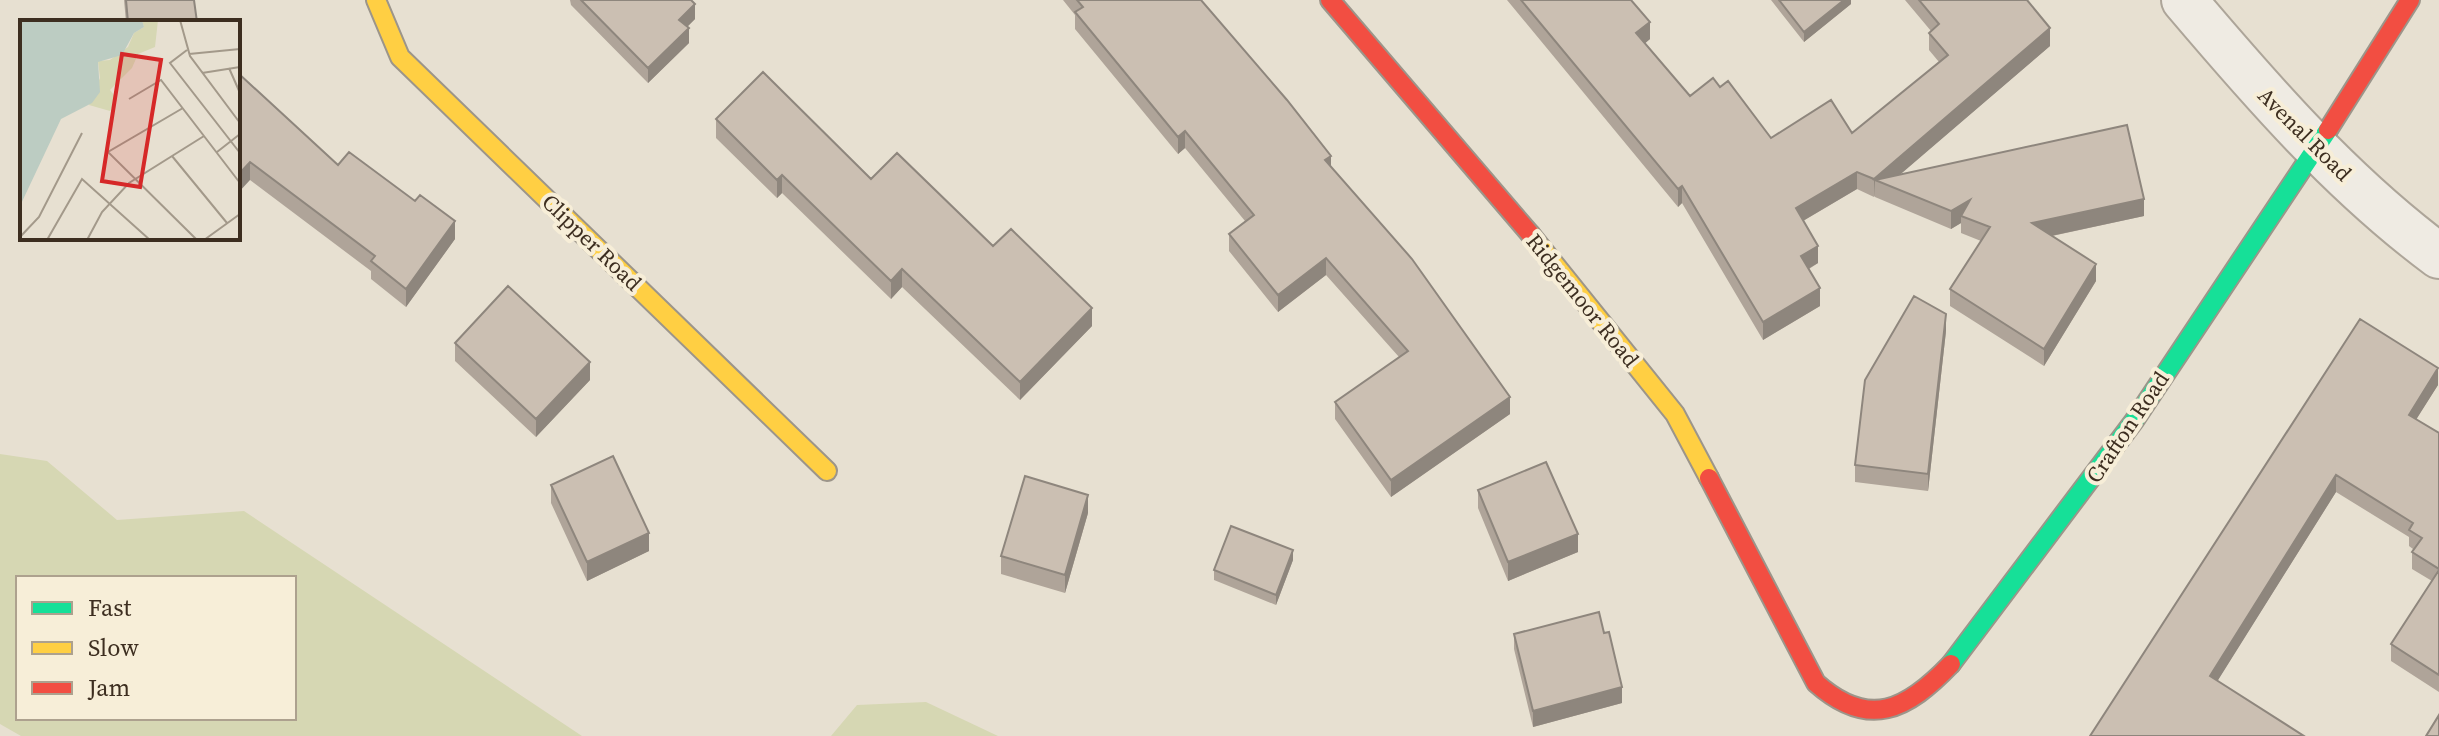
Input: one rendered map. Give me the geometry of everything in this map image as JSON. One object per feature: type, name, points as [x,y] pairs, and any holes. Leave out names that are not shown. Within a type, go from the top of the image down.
[{"type":"street","name":"Clipper Road","points":[[376,0],[400,57],[827,471]]},
{"type":"street","name":"Ridgemoor Road","points":[[1330,0],[1569,280],[1675,414],[1787,633]]},
{"type":"street","name":"Avenal Road","points":[[2184,0],[2252,80],[2317,149],[2405,231],[2439,256]]},
{"type":"street","name":"Crafton Road","points":[[1787,633],[1816,683],[1837,704],[1858,712],[1884,710],[1911,698],[1953,662],[2077,500],[2317,149],[2410,0]]},
{"type":"green space","points":[[0,454],[47,461],[117,520],[244,511],[582,736],[21,736],[0,724]]},
{"type":"green space","points":[[926,702],[998,736],[831,736],[857,705]]},
{"type":"building","points":[[126,0],[194,0],[197,20],[128,20]]},
{"type":"building","points":[[581,0],[691,0],[695,4],[679,20],[689,28],[648,68]]},
{"type":"building","points":[[1077,0],[1201,0],[1331,156],[1325,160],[1412,259],[1510,397],[1391,480],[1335,402],[1408,351],[1326,258],[1278,295],[1229,234],[1254,215],[1185,131],[1178,137],[1075,12],[1083,7]]},
{"type":"building","points":[[1521,0],[1631,0],[1650,22],[1636,33],[1690,96],[1713,78],[1720,87],[1728,81],[1771,138],[1831,100],[1852,133],[1948,55],[1929,33],[1939,24],[1919,0],[2027,0],[2050,28],[1874,179],[1857,172],[1796,208],[1818,246],[1801,256],[1820,288],[1763,322],[1682,186],[1678,189]]},
{"type":"building","points":[[1779,0],[1844,0],[1804,32]]},
{"type":"building","points":[[763,72],[871,179],[897,153],[993,246],[1011,229],[1092,308],[1020,382],[902,269],[891,281],[782,175],[777,180],[716,119]]},
{"type":"building","points":[[240,75],[338,165],[349,152],[415,201],[420,195],[455,221],[406,289],[371,261],[375,256],[250,162],[240,173]]},
{"type":"building","points":[[2127,125],[2144,199],[2032,223],[2096,264],[2044,349],[1950,289],[1990,227],[1961,216],[1970,200],[1951,211],[1875,180]]},
{"type":"building","points":[[508,286],[590,362],[536,419],[455,343]]},
{"type":"building","points":[[1914,296],[1946,314],[1928,474],[1855,465],[1865,380]]},
{"type":"building","points":[[2360,319],[2438,368],[2409,415],[2439,433],[2439,569],[2412,552],[2422,538],[2409,530],[2413,523],[2336,475],[2210,676],[2304,736],[2090,736]]},
{"type":"building","points":[[613,456],[649,533],[587,562],[551,485]]},
{"type":"building","points":[[1546,462],[1578,534],[1508,562],[1478,490]]},
{"type":"building","points":[[1025,476],[1088,495],[1065,575],[1001,556]]},
{"type":"building","points":[[1231,526],[1293,550],[1276,595],[1214,570]]},
{"type":"building","points":[[2439,570],[2439,675],[2391,644]]},
{"type":"building","points":[[1599,612],[1604,633],[1609,632],[1622,687],[1533,711],[1514,634]]},
{"type":"building","points":[[2439,715],[2439,736],[2426,736]]},
{"type":"traffic: fast","points":[[1951,664],[2134,421],[2328,130]]},
{"type":"traffic: slow","points":[[376,0],[400,57],[827,471]]},
{"type":"traffic: slow","points":[[1531,235],[1675,414],[1709,478]]},
{"type":"traffic: jam","points":[[1330,0],[1531,235]]},
{"type":"traffic: jam","points":[[2328,130],[2410,0]]},
{"type":"traffic: jam","points":[[1709,478],[1816,683],[1835,698],[1870,710],[1887,708],[1919,693],[1951,664]]}]
